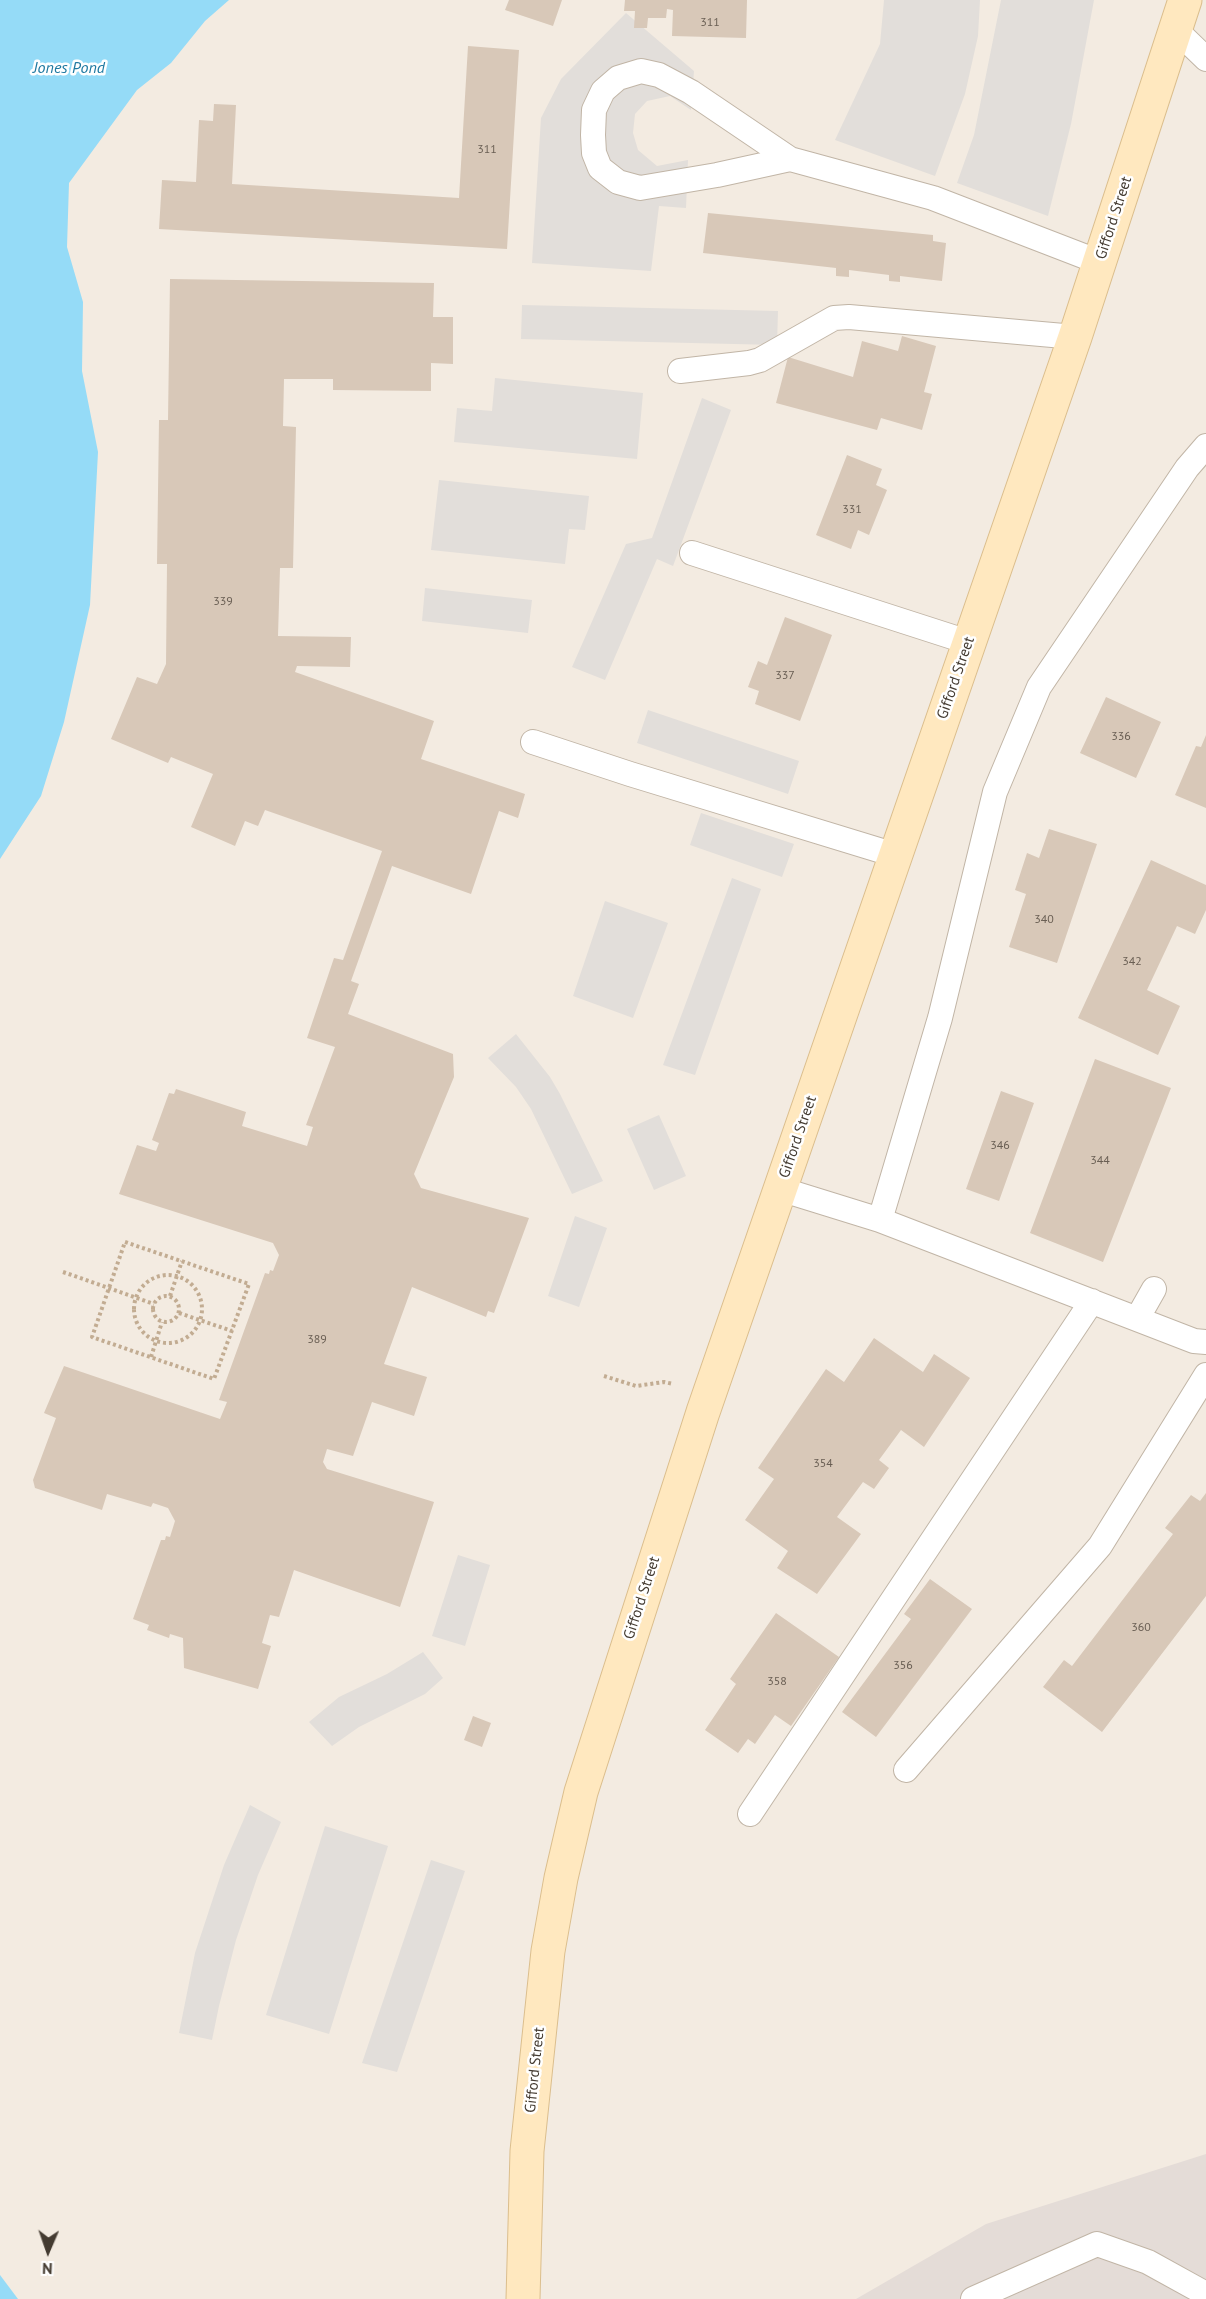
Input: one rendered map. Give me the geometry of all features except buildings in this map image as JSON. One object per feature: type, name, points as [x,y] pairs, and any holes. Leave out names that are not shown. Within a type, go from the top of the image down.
[{"type":"main road","name":"Gifford Street","points":[[522,2299],[527,2151],[548,1951],[581,1792],[692,1443],[1075,337],[1180,15]]},
{"type":"lane","points":[[1180,15],[1206,59]]},
{"type":"lane","points":[[790,159],[717,175],[640,188],[618,182],[600,168],[594,153],[594,110],[603,91],[618,78],[641,70],[659,75],[691,92],[790,159],[933,198],[1099,262]]},
{"type":"lane","points":[[680,371],[760,360],[834,318],[849,317],[1075,337]]},
{"type":"lane","points":[[880,1220],[940,1018],[995,792],[1039,687],[1187,468],[1206,446]]},
{"type":"lane","points":[[692,553],[968,642]]},
{"type":"lane","points":[[533,742],[895,855]]},
{"type":"lane","points":[[780,1189],[880,1220],[1194,1341],[1206,1342]]},
{"type":"lane","points":[[1137,1319],[1154,1289]]},
{"type":"lane","points":[[750,1814],[1092,1301]]},
{"type":"lane","points":[[906,1770],[1100,1546],[1206,1375]]},
{"type":"lane","points":[[973,2299],[1097,2244],[1148,2262],[1206,2294]]},
{"type":"path","points":[[124,1242],[249,1284],[214,1379],[92,1337],[109,1288],[124,1242]]},
{"type":"path","points":[[170,1296],[182,1261]]},
{"type":"path","points":[[63,1272],[154,1304]]},
{"type":"path","points":[[168,1274],[177,1276],[189,1281],[196,1289],[201,1299],[200,1320],[187,1337],[167,1343],[156,1341],[146,1335],[139,1326],[135,1315],[136,1298],[146,1283],[156,1276],[168,1274]]},
{"type":"path","points":[[170,1296],[178,1302],[179,1313],[171,1322],[162,1322],[154,1314],[154,1304],[162,1297],[170,1296]]},
{"type":"path","points":[[179,1313],[232,1331]]},
{"type":"path","points":[[151,1357],[162,1322]]},
{"type":"path","points":[[604,1376],[628,1385],[644,1386],[664,1382],[682,1387]]},
{"type":"shaded area","points":[[884,0],[980,0],[978,36],[965,94],[935,176],[835,140],[880,44]]},
{"type":"shaded area","points":[[1001,0],[1094,0],[1071,124],[1048,216],[957,183],[974,135]]},
{"type":"shaded area","points":[[626,13],[694,71],[691,110],[670,96],[647,101],[635,114],[633,133],[638,150],[657,166],[688,160],[686,208],[659,206],[651,271],[532,263],[541,118],[561,79]]},
{"type":"shaded area","points":[[522,305],[778,311],[777,345],[521,339]]},
{"type":"shaded area","points":[[495,378],[643,393],[637,459],[454,442],[457,408],[492,411]]},
{"type":"shaded area","points":[[702,398],[731,410],[673,566],[657,559],[605,680],[572,667],[626,544],[652,538]]},
{"type":"shaded area","points":[[439,480],[589,496],[585,530],[569,529],[565,564],[431,550]]},
{"type":"shaded area","points":[[425,588],[532,600],[528,633],[422,621]]},
{"type":"shaded area","points":[[648,710],[799,761],[788,794],[637,743]]},
{"type":"shaded area","points":[[701,813],[794,844],[782,877],[690,845]]},
{"type":"shaded area","points":[[732,878],[761,889],[695,1075],[663,1065]]},
{"type":"shaded area","points":[[605,901],[668,923],[633,1018],[573,996]]},
{"type":"shaded area","points":[[516,1034],[550,1077],[603,1181],[572,1194],[531,1109],[516,1087],[488,1058]]},
{"type":"shaded area","points":[[659,1115],[686,1176],[654,1190],[627,1129]]},
{"type":"shaded area","points":[[575,1216],[607,1228],[579,1307],[548,1296]]},
{"type":"shaded area","points":[[458,1555],[490,1565],[465,1646],[432,1636]]},
{"type":"shaded area","points":[[423,1652],[443,1678],[425,1694],[359,1727],[332,1746],[309,1722],[339,1697],[387,1674]]},
{"type":"shaded area","points":[[250,1805],[281,1822],[258,1875],[236,1940],[212,2040],[179,2033],[195,1953],[224,1865]]},
{"type":"shaded area","points":[[325,1826],[388,1846],[329,2034],[266,2015]]},
{"type":"shaded area","points":[[431,1860],[465,1871],[397,2072],[362,2063]]},
{"type":"shaded area","points":[[1206,2154],[1206,2299],[856,2299],[986,2224]]},
{"type":"water","name":"Jones Pond","points":[[0,0],[229,0],[205,21],[171,63],[137,90],[69,183],[67,247],[83,302],[82,371],[98,452],[90,605],[64,722],[41,796],[0,859]]},
{"type":"water","points":[[0,2275],[18,2299],[0,2299]]}]
